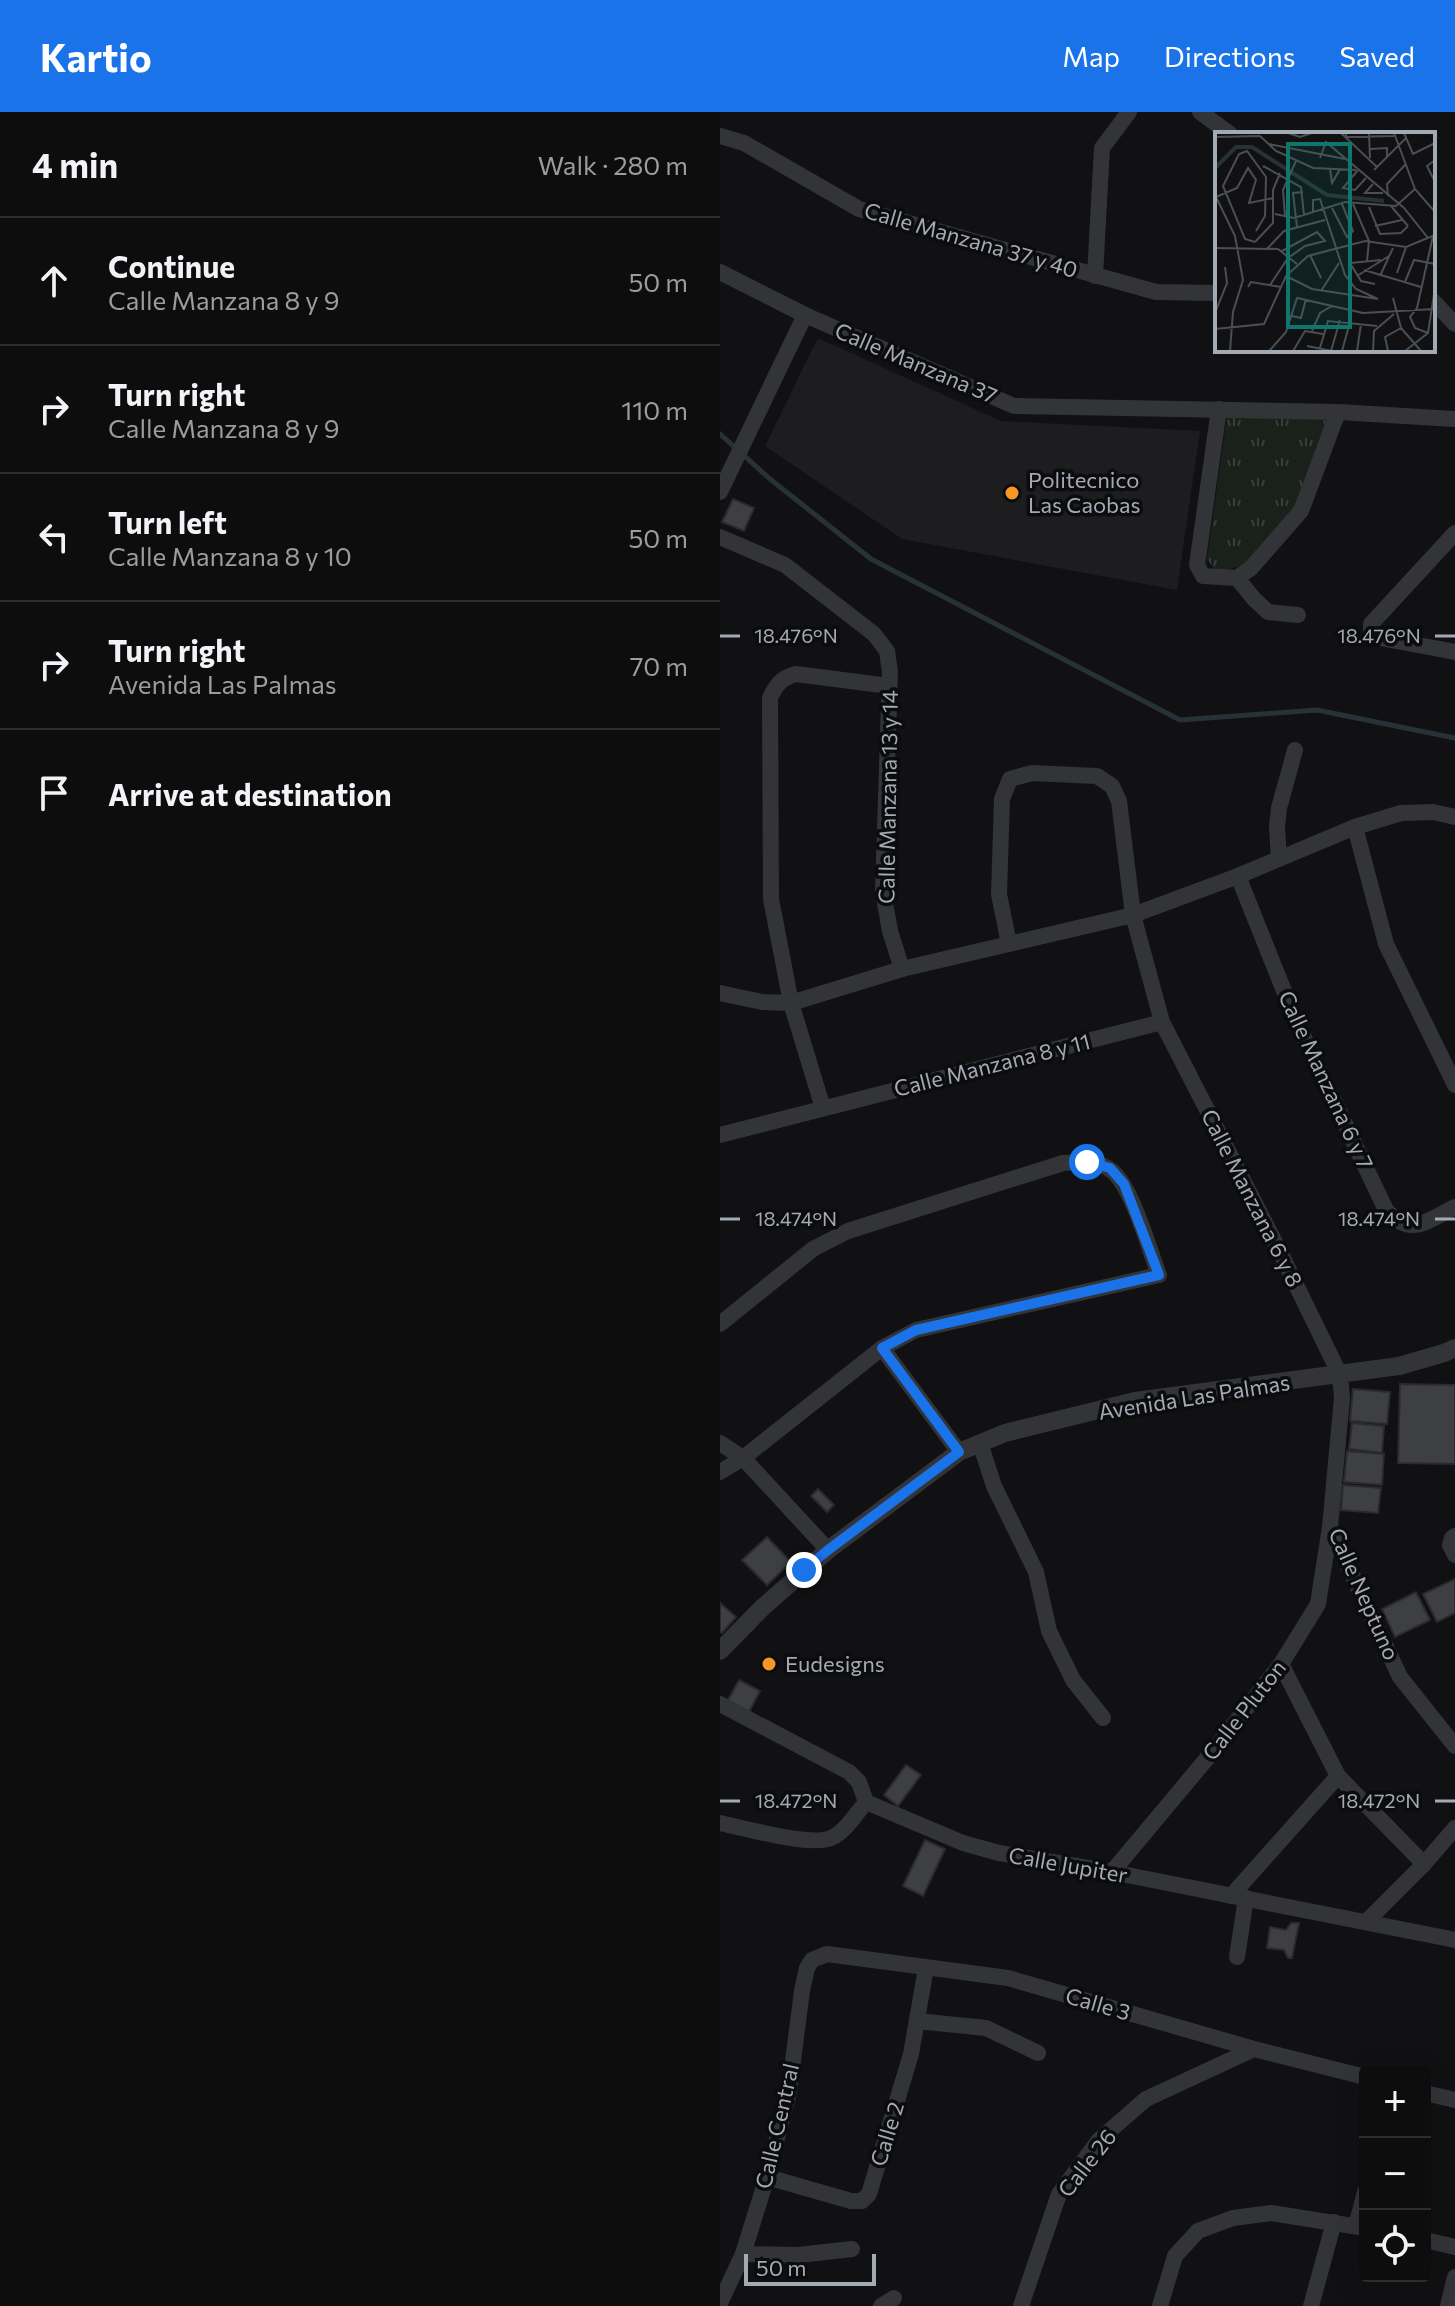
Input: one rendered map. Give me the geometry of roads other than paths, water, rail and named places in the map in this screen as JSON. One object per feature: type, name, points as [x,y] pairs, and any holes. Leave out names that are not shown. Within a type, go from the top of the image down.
[{"type":"street","points":[[1095,276],[1102,148],[1129,112]]},
{"type":"street","points":[[1200,112],[1227,132]]},
{"type":"street","name":"Calle Manzana 37 y 40","points":[[720,136],[744,143],[859,209],[1156,292],[1215,293]]},
{"type":"street","name":"Calle Manzana 37","points":[[720,272],[805,315],[1014,406],[1338,412],[1455,419]]},
{"type":"street","points":[[1435,303],[1455,324]]},
{"type":"street","points":[[720,492],[805,315]]},
{"type":"street","points":[[1219,409],[1197,565],[1203,576],[1237,578],[1251,568],[1301,511],[1338,412]]},
{"type":"street","points":[[1455,533],[1371,624],[1375,637],[1455,652]]},
{"type":"street","points":[[720,537],[785,565],[874,634],[887,651],[889,679],[796,674],[785,677],[776,685],[770,698],[771,899],[791,1003],[823,1108]]},
{"type":"street","points":[[1237,578],[1268,612],[1298,615]]},
{"type":"street","name":"Calle Manzana 13 y 14","points":[[889,679],[883,892],[890,931],[902,969]]},
{"type":"street","points":[[1279,859],[1279,808],[1295,750]]},
{"type":"street","name":"Calle Manzana 6 y 8","points":[[1009,944],[999,894],[1002,799],[1010,779],[1032,773],[1097,776],[1112,786],[1119,801],[1133,915],[1162,1022],[1340,1375]]},
{"type":"street","points":[[720,993],[762,1002],[791,1003],[902,969],[1133,915],[1238,876],[1355,827],[1401,813],[1433,812],[1455,817]]},
{"type":"street","points":[[1355,827],[1386,944],[1455,1085]]},
{"type":"street","name":"Calle Manzana 6 y 7","points":[[1238,876],[1296,1021],[1386,1210],[1397,1223],[1415,1226],[1455,1207]]},
{"type":"street","name":"Calle Manzana 8 y 11","points":[[720,1135],[1162,1022]]},
{"type":"street","points":[[720,1324],[813,1249],[848,1231],[1063,1163],[1087,1162],[1110,1168],[1124,1184],[1159,1275],[916,1330],[882,1348],[743,1458],[720,1472]]},
{"type":"street","points":[[882,1348],[959,1452]]},
{"type":"street","name":"Avenida Las Palmas","points":[[720,1651],[762,1608],[828,1550],[959,1452],[980,1443],[1005,1433],[1135,1401],[1399,1366],[1455,1348]]},
{"type":"street","name":"Calle Neptuno","points":[[1340,1375],[1342,1398],[1330,1527],[1400,1677],[1455,1746]]},
{"type":"street","points":[[720,1443],[743,1458],[828,1550]]},
{"type":"street","points":[[980,1443],[994,1486],[1036,1572],[1049,1631],[1073,1680],[1103,1718]]},
{"type":"street","name":"Calle Pluton","points":[[1112,1872],[1281,1664],[1318,1604],[1330,1527]]},
{"type":"street","points":[[1455,1536],[1450,1545],[1455,1555]]},
{"type":"street","points":[[1281,1664],[1338,1776],[1424,1864]]},
{"type":"street","points":[[720,1704],[849,1772],[859,1782],[866,1802],[829,1840],[808,1841],[720,1823]]},
{"type":"street","points":[[1237,1957],[1238,1897],[1338,1776]]},
{"type":"street","name":"Calle Jupiter","points":[[866,1802],[963,1843],[999,1853],[1112,1872],[1455,1940]]},
{"type":"street","points":[[1366,1922],[1455,1828]]},
{"type":"street","name":"Calle 3","points":[[827,1954],[1008,1978],[1254,2049],[1359,2075]]},
{"type":"street","name":"Calle Central","points":[[720,2303],[743,2254],[767,2177],[789,2092],[807,1968],[812,1960],[827,1954]]},
{"type":"street","name":"Calle 2","points":[[767,2177],[851,2201],[862,2201],[869,2194],[911,2054],[926,1968]]},
{"type":"street","points":[[917,2021],[986,2028],[1038,2053]]},
{"type":"street","name":"Calle 26","points":[[1021,2306],[1059,2194],[1099,2140],[1146,2099],[1254,2049]]},
{"type":"street","points":[[1431,2094],[1455,2100]]},
{"type":"street","points":[[1160,2306],[1175,2256],[1198,2231],[1233,2218],[1271,2213],[1359,2227]]},
{"type":"street","points":[[1311,2306],[1334,2222]]},
{"type":"street","points":[[1431,2241],[1455,2247]]},
{"type":"street","points":[[743,2254],[798,2255],[852,2249]]},
{"type":"street","points":[[1448,2306],[1455,2277]]},
{"type":"waterway","points":[[720,434],[770,479],[871,559],[1180,720],[1317,710],[1455,738]]},
{"type":"place","name":"Politecnico Las Caobas","points":[[1012,493]]},
{"type":"place","name":"Eudesigns","points":[[769,1664]]}]
